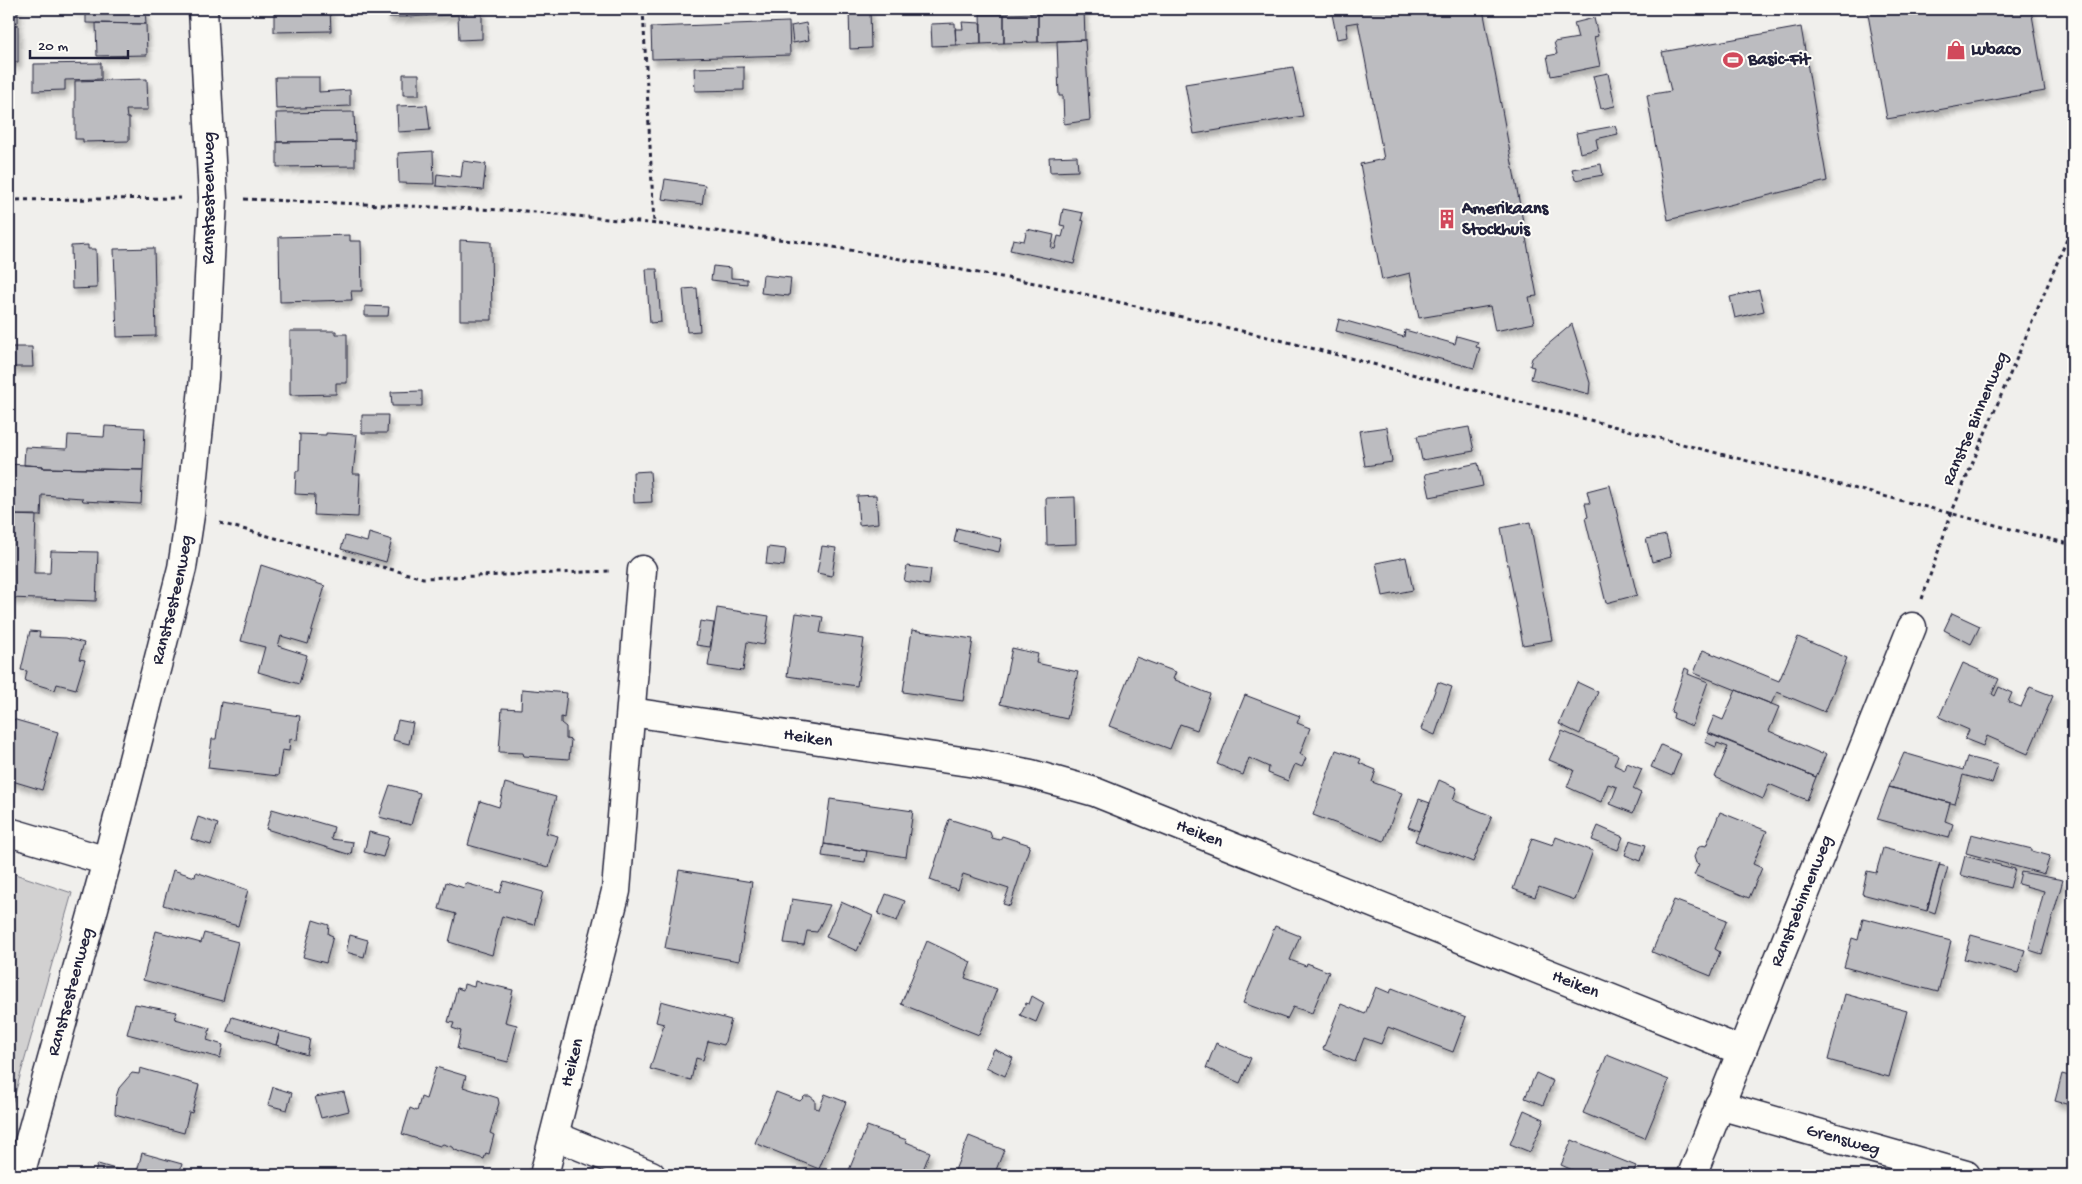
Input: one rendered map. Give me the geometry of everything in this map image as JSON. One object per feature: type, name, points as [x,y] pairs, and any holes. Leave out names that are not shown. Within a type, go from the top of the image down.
[{"type":"street","name":"Ranstsesteenweg","points":[[20,1175],[107,861],[182,568],[190,515],[204,378],[213,198],[204,9]]},
{"type":"street","name":"Heiken","points":[[544,1175],[616,891],[642,570]]},
{"type":"street","name":"Ranstsebinnenweg","points":[[1692,1175],[1912,627]]},
{"type":"street","name":"Heiken","points":[[631,712],[975,763],[1030,774],[1095,792],[1742,1050]]},
{"type":"street","points":[[9,832],[107,861]]},
{"type":"street","name":"Grensweg","points":[[1720,1105],[1966,1175]]},
{"type":"street","points":[[555,1136],[651,1175]]},
{"type":"path","points":[[643,9],[654,224]]},
{"type":"path","points":[[9,200],[213,198],[524,211],[654,224],[816,244],[1046,285],[1286,342],[2073,545]]},
{"type":"path","name":"Ranstse Binnenweg","points":[[1912,627],[1951,514],[2073,225]]},
{"type":"path","points":[[190,515],[423,578],[642,570]]},
{"type":"shaded area","points":[[9,872],[72,893],[9,1115]]},
{"type":"building","points":[[9,9],[18,9],[18,22],[9,22]]},
{"type":"building","points":[[73,9],[145,9],[86,10]]},
{"type":"building","points":[[145,9],[146,24],[86,23],[86,10]]},
{"type":"building","points":[[274,9],[330,9],[331,31],[274,32]]},
{"type":"building","points":[[388,9],[406,9],[407,17],[388,17]]},
{"type":"building","points":[[406,9],[427,9],[427,16],[407,17]]},
{"type":"building","points":[[427,9],[482,9],[482,39],[459,40],[458,15],[427,16]]},
{"type":"building","points":[[849,9],[870,9],[871,48],[850,49]]},
{"type":"building","points":[[1038,9],[1084,9],[1085,40],[1038,42]]},
{"type":"building","name":"Amerikaans Stockhuis","points":[[1331,9],[1466,9],[1467,11],[1483,9],[1537,296],[1529,297],[1534,323],[1495,331],[1490,306],[1419,318],[1410,273],[1382,280],[1360,164],[1384,159],[1358,22],[1346,24],[1348,37],[1337,39]]},
{"type":"building","name":"Lubaco","points":[[1867,9],[2031,9],[2045,91],[1887,119]]},
{"type":"building","points":[[1038,13],[1038,42],[1004,43],[1004,14]]},
{"type":"building","points":[[980,14],[1004,14],[1004,43],[981,44]]},
{"type":"building","points":[[1594,18],[1598,36],[1594,37],[1600,66],[1551,76],[1547,56],[1557,54],[1554,42],[1578,38],[1574,23]]},
{"type":"building","points":[[789,22],[790,55],[652,59],[651,27]]},
{"type":"building","points":[[962,22],[981,23],[981,44],[956,45],[955,29],[963,29]]},
{"type":"building","points":[[96,23],[146,24],[147,55],[97,56]]},
{"type":"building","points":[[806,23],[809,40],[793,43],[791,26]]},
{"type":"building","points":[[955,23],[956,45],[932,46],[931,24]]},
{"type":"building","points":[[9,24],[18,25],[18,62],[9,62]]},
{"type":"building","points":[[1801,27],[1827,181],[1668,220],[1647,95],[1671,91],[1662,52]]},
{"type":"building","points":[[1085,40],[1090,120],[1064,124],[1063,96],[1059,96],[1057,41]]},
{"type":"building","points":[[101,63],[101,79],[65,80],[65,90],[34,91],[34,64]]},
{"type":"building","points":[[744,67],[744,90],[695,91],[694,68]]},
{"type":"building","points":[[1293,67],[1303,116],[1194,134],[1185,84]]},
{"type":"building","points":[[1608,73],[1615,106],[1601,109],[1593,76]]},
{"type":"building","points":[[403,74],[419,74],[419,95],[403,95]]},
{"type":"building","points":[[275,77],[319,77],[319,92],[350,90],[350,106],[276,109]]},
{"type":"building","points":[[147,79],[148,110],[126,110],[127,118],[129,118],[129,141],[83,142],[83,139],[75,139],[75,81]]},
{"type":"building","points":[[427,105],[430,130],[398,132],[397,106]]},
{"type":"building","points":[[354,112],[355,141],[277,142],[276,113]]},
{"type":"building","points":[[1615,126],[1618,134],[1596,139],[1598,149],[1580,153],[1576,133]]},
{"type":"building","points":[[355,141],[355,166],[277,167],[277,142]]},
{"type":"building","points":[[433,151],[434,184],[399,183],[398,153]]},
{"type":"building","points":[[1077,156],[1078,171],[1050,172],[1049,157]]},
{"type":"building","points":[[463,161],[486,164],[483,190],[436,186],[437,174],[461,177]]},
{"type":"building","points":[[1601,164],[1603,175],[1575,180],[1572,169]]},
{"type":"building","points":[[665,179],[705,185],[702,204],[662,199]]},
{"type":"building","points":[[1063,209],[1083,213],[1081,220],[1084,221],[1074,264],[1010,250],[1013,239],[1024,241],[1027,229],[1054,235],[1051,248],[1055,249],[1058,236],[1062,237],[1065,226],[1060,225]]},
{"type":"building","points":[[350,235],[350,241],[361,241],[362,291],[351,291],[352,300],[280,302],[279,237]]},
{"type":"building","points":[[460,240],[491,242],[492,320],[460,320]]},
{"type":"building","points":[[88,245],[88,249],[96,249],[97,288],[72,289],[71,246]]},
{"type":"building","points":[[154,248],[156,336],[117,337],[114,249]]},
{"type":"building","points":[[713,266],[731,268],[731,278],[747,279],[747,284],[711,280]]},
{"type":"building","points":[[646,269],[657,269],[661,322],[650,323]]},
{"type":"building","points":[[763,275],[791,278],[789,296],[761,293]]},
{"type":"building","points":[[697,288],[700,331],[687,332],[683,289]]},
{"type":"building","points":[[1759,290],[1764,311],[1735,318],[1730,297]]},
{"type":"building","points":[[365,306],[389,307],[388,316],[365,316]]},
{"type":"building","points":[[1339,319],[1404,337],[1405,330],[1455,344],[1457,336],[1478,342],[1476,347],[1480,348],[1474,368],[1336,331]]},
{"type":"building","points":[[1572,324],[1590,383],[1589,394],[1531,379],[1534,367],[1530,366],[1532,358]]},
{"type":"building","points":[[290,331],[336,331],[336,334],[347,334],[347,383],[336,383],[336,394],[290,395]]},
{"type":"building","points":[[9,347],[32,347],[33,367],[9,367]]},
{"type":"building","points":[[422,391],[422,406],[392,406],[391,392]]},
{"type":"building","points":[[362,415],[388,415],[387,433],[362,433]]},
{"type":"building","points":[[105,426],[145,428],[143,470],[43,468],[43,466],[24,465],[25,447],[67,449],[68,435],[104,437]]},
{"type":"building","points":[[1387,427],[1392,462],[1365,466],[1359,431]]},
{"type":"building","points":[[1469,427],[1474,451],[1422,460],[1417,436]]},
{"type":"building","points":[[326,433],[357,435],[353,474],[360,474],[358,517],[314,515],[315,495],[295,494],[296,471],[299,471],[300,435],[298,434],[326,435]]},
{"type":"building","points":[[1478,463],[1483,486],[1430,497],[1425,474]]},
{"type":"building","points":[[9,464],[43,466],[43,468],[143,470],[141,504],[83,501],[82,498],[42,495],[41,516],[9,515]]},
{"type":"building","points":[[650,471],[652,502],[634,503],[633,472]]},
{"type":"building","points":[[1610,485],[1637,595],[1606,603],[1585,518],[1588,517],[1585,503],[1590,503],[1587,491]]},
{"type":"building","points":[[876,495],[878,523],[859,525],[857,496]]},
{"type":"building","points":[[1075,497],[1076,544],[1047,545],[1046,498]]},
{"type":"building","points":[[9,515],[36,515],[34,573],[50,573],[51,551],[98,552],[96,601],[9,598]]},
{"type":"building","points":[[1530,522],[1552,640],[1523,645],[1501,528]]},
{"type":"building","points":[[957,528],[1002,539],[999,552],[954,542]]},
{"type":"building","points":[[369,533],[392,540],[386,562],[341,549],[345,536],[367,542]]},
{"type":"building","points":[[1666,535],[1671,557],[1652,562],[1646,539]]},
{"type":"building","points":[[822,546],[836,548],[832,576],[817,573]]},
{"type":"building","points":[[768,547],[786,549],[784,566],[766,564]]},
{"type":"building","points":[[1406,557],[1413,590],[1383,596],[1376,563]]},
{"type":"building","points":[[261,565],[325,586],[308,644],[281,636],[278,646],[307,655],[299,684],[258,672],[265,647],[241,641]]},
{"type":"building","points":[[907,566],[931,569],[929,585],[904,581]]},
{"type":"building","points":[[717,608],[769,616],[764,645],[747,642],[743,671],[708,666]]},
{"type":"building","points":[[796,613],[823,617],[820,633],[864,639],[857,686],[787,676]]},
{"type":"building","points":[[1952,613],[1980,626],[1971,644],[1944,630]]},
{"type":"building","points":[[700,621],[714,623],[710,647],[696,645]]},
{"type":"building","points":[[912,630],[973,639],[963,701],[903,692]]},
{"type":"building","points":[[30,631],[40,632],[39,637],[66,638],[84,643],[79,659],[85,660],[76,689],[57,684],[55,690],[25,681],[27,671],[21,670]]},
{"type":"building","points":[[1798,637],[1847,658],[1825,712],[1777,692],[1771,704],[1694,673],[1703,650],[1779,681]]},
{"type":"building","points":[[1012,648],[1038,654],[1036,663],[1078,672],[1067,719],[1000,704]]},
{"type":"building","points":[[1136,657],[1176,672],[1173,679],[1210,694],[1197,730],[1180,724],[1170,749],[1109,726]]},
{"type":"building","points":[[1963,663],[1999,679],[1992,694],[1995,696],[1999,687],[2012,693],[2008,702],[2021,707],[2030,687],[2053,696],[2028,754],[1987,736],[1983,746],[1965,739],[1969,730],[1939,717]]},
{"type":"building","points":[[1685,668],[1689,670],[1688,674],[1708,682],[1692,726],[1673,718],[1674,713],[1671,712]]},
{"type":"building","points":[[1438,682],[1452,687],[1435,735],[1421,729]]},
{"type":"building","points":[[1577,682],[1598,692],[1580,734],[1559,724]]},
{"type":"building","points":[[522,689],[567,693],[564,718],[561,717],[561,723],[566,727],[566,739],[571,740],[569,759],[499,752],[502,708],[521,709]]},
{"type":"building","points":[[1736,690],[1779,707],[1769,731],[1826,754],[1816,777],[1707,733],[1714,716],[1723,720]]},
{"type":"building","points":[[1245,695],[1300,716],[1297,723],[1310,728],[1300,754],[1306,758],[1302,767],[1295,764],[1288,781],[1268,773],[1269,767],[1249,758],[1243,775],[1217,764]]},
{"type":"building","points":[[221,702],[300,716],[297,740],[290,739],[289,751],[282,750],[278,776],[208,768],[212,739],[216,739]]},
{"type":"building","points":[[9,718],[58,732],[42,790],[9,780]]},
{"type":"building","points":[[398,720],[413,723],[409,744],[393,740]]},
{"type":"building","points":[[1562,731],[1618,755],[1614,765],[1625,770],[1627,763],[1642,769],[1633,789],[1641,793],[1633,813],[1610,804],[1617,787],[1608,784],[1601,802],[1567,787],[1574,770],[1549,760]]},
{"type":"building","points":[[1709,733],[1816,777],[1807,800],[1769,784],[1763,799],[1715,777],[1728,747],[1717,743],[1716,747],[1705,742]]},
{"type":"building","points":[[1661,745],[1681,754],[1672,776],[1651,767]]},
{"type":"building","points":[[1336,750],[1361,759],[1359,763],[1376,770],[1372,782],[1402,793],[1384,841],[1313,815]]},
{"type":"building","points":[[1904,753],[1963,770],[1967,757],[1998,765],[1992,783],[1963,775],[1955,804],[1889,787]]},
{"type":"building","points":[[1439,780],[1457,788],[1453,800],[1492,816],[1473,862],[1415,841]]},
{"type":"building","points":[[505,783],[556,797],[546,833],[558,836],[549,867],[468,845],[480,801],[499,807]]},
{"type":"building","points":[[390,785],[420,793],[411,825],[379,817]]},
{"type":"building","points":[[1889,787],[1950,803],[1945,821],[1953,824],[1949,838],[1877,819]]},
{"type":"building","points":[[830,799],[913,811],[906,857],[824,844]]},
{"type":"building","points":[[1419,799],[1430,803],[1419,831],[1408,827]]},
{"type":"building","points":[[272,809],[334,827],[331,839],[353,842],[351,855],[266,829]]},
{"type":"building","points":[[1720,812],[1767,831],[1753,864],[1762,868],[1749,898],[1694,875],[1699,864],[1696,863],[1694,857],[1698,848],[1702,845],[1706,846]]},
{"type":"building","points":[[198,817],[218,824],[211,845],[191,839]]},
{"type":"building","points":[[949,819],[990,832],[992,838],[1000,840],[1002,836],[1030,845],[1010,906],[1003,904],[1009,889],[963,874],[958,890],[930,880]]},
{"type":"building","points":[[1598,826],[1623,837],[1618,850],[1592,840]]},
{"type":"building","points":[[369,832],[389,837],[383,857],[364,852]]},
{"type":"building","points":[[1971,834],[2032,849],[2032,851],[2050,856],[2044,874],[1966,853]]},
{"type":"building","points":[[1556,837],[1593,851],[1575,900],[1539,887],[1535,897],[1513,889],[1532,838],[1553,845]]},
{"type":"building","points":[[1630,840],[1646,845],[1641,861],[1625,855]]},
{"type":"building","points":[[824,844],[867,851],[865,862],[822,856]]},
{"type":"building","points":[[1883,848],[1940,863],[1927,911],[1862,894],[1867,871],[1876,873]]},
{"type":"building","points":[[1965,856],[2015,869],[2010,888],[1960,875]]},
{"type":"building","points":[[1939,865],[1948,867],[1935,913],[1927,910]]},
{"type":"building","points":[[173,870],[195,877],[196,872],[248,890],[238,926],[163,905]]},
{"type":"building","points":[[679,870],[752,882],[739,961],[665,948]]},
{"type":"building","points":[[2021,872],[2063,880],[2042,954],[2029,950],[2044,891],[2018,884]]},
{"type":"building","points":[[504,881],[543,892],[534,925],[502,916],[492,955],[449,942],[456,914],[439,909],[446,882],[464,888],[465,883],[500,893]]},
{"type":"building","points":[[886,894],[905,901],[897,921],[878,914]]},
{"type":"building","points":[[792,899],[830,905],[817,932],[807,931],[804,945],[784,943]]},
{"type":"building","points":[[1674,900],[1727,920],[1715,949],[1720,952],[1711,976],[1652,952]]},
{"type":"building","points":[[841,902],[873,916],[857,951],[826,937]]},
{"type":"building","points":[[1863,918],[1951,941],[1938,992],[1844,967],[1852,938],[1858,940]]},
{"type":"building","points":[[313,920],[329,925],[328,934],[333,936],[326,963],[303,957]]},
{"type":"building","points":[[1275,926],[1300,936],[1290,960],[1306,966],[1307,963],[1329,972],[1312,1013],[1293,1007],[1287,1019],[1243,1003]]},
{"type":"building","points":[[156,931],[201,943],[204,933],[238,942],[223,1001],[143,980]]},
{"type":"building","points":[[350,935],[368,940],[364,957],[346,952]]},
{"type":"building","points":[[1971,935],[2025,950],[2018,973],[1964,959]]},
{"type":"building","points":[[927,941],[971,962],[965,978],[997,989],[979,1035],[901,1004]]},
{"type":"building","points":[[475,981],[513,990],[505,1022],[517,1025],[508,1062],[457,1049],[461,1031],[452,1028],[454,1023],[448,1022],[457,988],[463,990],[464,984],[474,987]]},
{"type":"building","points":[[1376,987],[1390,993],[1392,988],[1466,1017],[1453,1052],[1388,1027],[1381,1044],[1364,1038],[1355,1062],[1323,1049],[1341,1004],[1365,1014]]},
{"type":"building","points":[[1845,994],[1907,1011],[1889,1077],[1828,1060]]},
{"type":"building","points":[[1032,996],[1044,1003],[1036,1022],[1020,1015],[1026,1003],[1029,1004]]},
{"type":"building","points":[[661,1001],[731,1020],[724,1045],[708,1041],[703,1060],[696,1058],[691,1080],[650,1069],[664,1024],[656,1022]]},
{"type":"building","points":[[135,1004],[177,1012],[175,1019],[210,1028],[207,1040],[223,1045],[220,1058],[127,1034]]},
{"type":"building","points":[[232,1017],[280,1031],[276,1045],[227,1031]]},
{"type":"building","points":[[280,1031],[310,1039],[307,1055],[276,1045]]},
{"type":"building","points":[[1216,1043],[1251,1058],[1240,1083],[1206,1068]]},
{"type":"building","points":[[994,1049],[1013,1058],[1005,1076],[986,1067]]},
{"type":"building","points":[[1607,1055],[1669,1080],[1645,1138],[1583,1113]]},
{"type":"building","points":[[436,1067],[466,1076],[463,1087],[498,1098],[499,1103],[490,1133],[494,1135],[489,1154],[486,1153],[484,1159],[455,1150],[453,1147],[443,1144],[440,1146],[402,1134],[410,1108],[417,1111],[421,1097],[426,1099]]},
{"type":"building","points":[[140,1068],[199,1085],[192,1113],[189,1112],[184,1133],[115,1114],[116,1097],[119,1088],[132,1073],[139,1074]]},
{"type":"building","points":[[1536,1073],[1553,1081],[1543,1105],[1525,1098]]},
{"type":"building","points":[[2062,1074],[2073,1077],[2073,1092],[2070,1105],[2055,1101]]},
{"type":"building","points":[[273,1087],[292,1093],[287,1110],[268,1105]]},
{"type":"building","points":[[344,1092],[349,1111],[321,1118],[315,1097]]},
{"type":"building","points":[[776,1092],[800,1101],[805,1096],[810,1096],[815,1100],[815,1108],[819,1109],[825,1094],[846,1102],[819,1169],[755,1143]]},
{"type":"building","points":[[1524,1110],[1544,1119],[1530,1152],[1510,1144]]},
{"type":"building","points":[[867,1126],[907,1140],[906,1142],[930,1152],[921,1175],[847,1175]]},
{"type":"building","points":[[969,1136],[1004,1150],[994,1175],[953,1175]]},
{"type":"building","points":[[1572,1140],[1636,1166],[1632,1175],[1584,1175],[1561,1165]]},
{"type":"building","points":[[142,1153],[182,1164],[179,1175],[136,1175]]},
{"type":"building","points":[[98,1164],[136,1175],[94,1175]]},
{"type":"building","points":[[407,1168],[435,1175],[406,1175]]},
{"type":"building","points":[[1009,1168],[1025,1175],[1006,1175]]},
{"type":"place","name":"Lubaco","points":[[1956,50]]},
{"type":"place","name":"Basic-Fit","points":[[1733,60]]},
{"type":"place","name":"Amerikaans Stockhuis","points":[[1447,219]]}]
